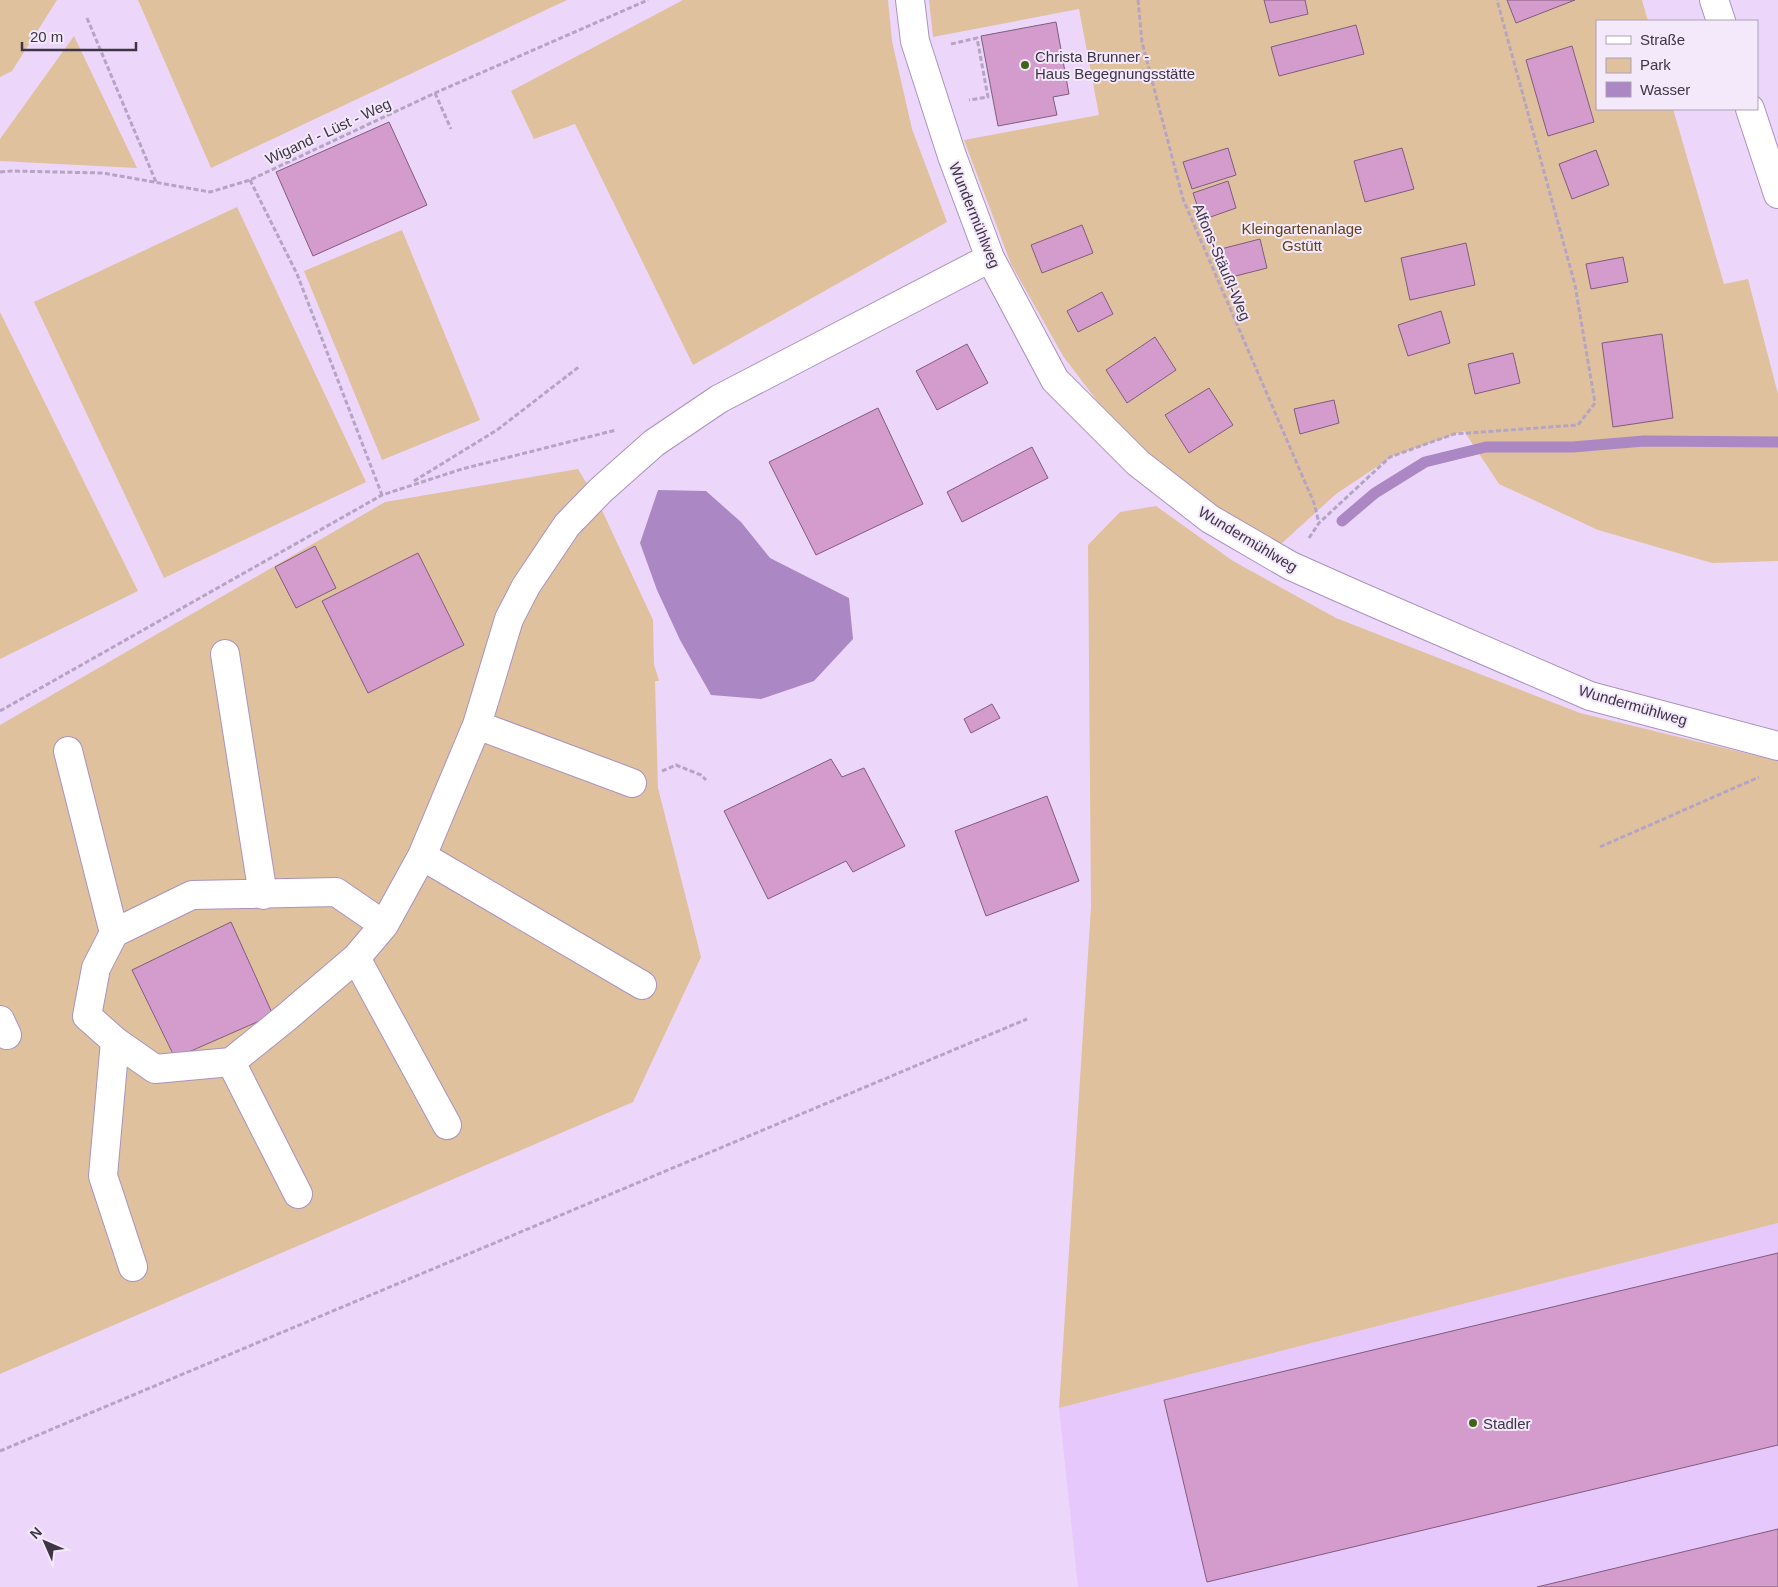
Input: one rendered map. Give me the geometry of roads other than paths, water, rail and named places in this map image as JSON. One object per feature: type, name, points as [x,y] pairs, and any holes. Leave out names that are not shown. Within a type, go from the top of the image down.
[{"type":"street","name":"Wundermühlweg","points":[[910,0],[919,53],[952,156],[990,258],[1055,380],[1152,474],[1210,519],[1291,566],[1590,696],[1778,746]]},
{"type":"street","points":[[1714,0],[1721,20]]},
{"type":"street","points":[[1750,110],[1778,194]]},
{"type":"street","points":[[384,925],[336,892],[192,895],[114,933],[96,968],[87,1016],[115,1042],[155,1069],[230,1062],[356,958],[384,925],[422,856],[477,725],[509,619],[526,586],[566,525],[601,490],[654,443],[718,399],[990,258]]},
{"type":"street","points":[[225,654],[263,895]]},
{"type":"street","points":[[477,725],[632,783]]},
{"type":"street","points":[[68,751],[114,933]]},
{"type":"street","points":[[422,856],[642,985]]},
{"type":"street","points":[[356,958],[447,1125]]},
{"type":"street","points":[[115,1042],[103,1176],[133,1267]]},
{"type":"street","points":[[230,1062],[298,1194]]},
{"type":"water","points":[[658,490],[706,491],[741,522],[770,558],[849,598],[853,639],[814,681],[761,699],[711,695],[680,640],[657,590],[640,543]]},
{"type":"waterway","points":[[1342,521],[1375,493],[1425,462],[1486,447],[1573,447],[1644,441],[1778,442]]},
{"type":"place","name":"Christa Brunner - Haus Begegnungsstätte","points":[[1025,65]]},
{"type":"place","name":"Stadler","points":[[1473,1423]]},
{"type":"park label","name":"Kleingartenanlage Gstütt","points":[[1302,236]]}]
